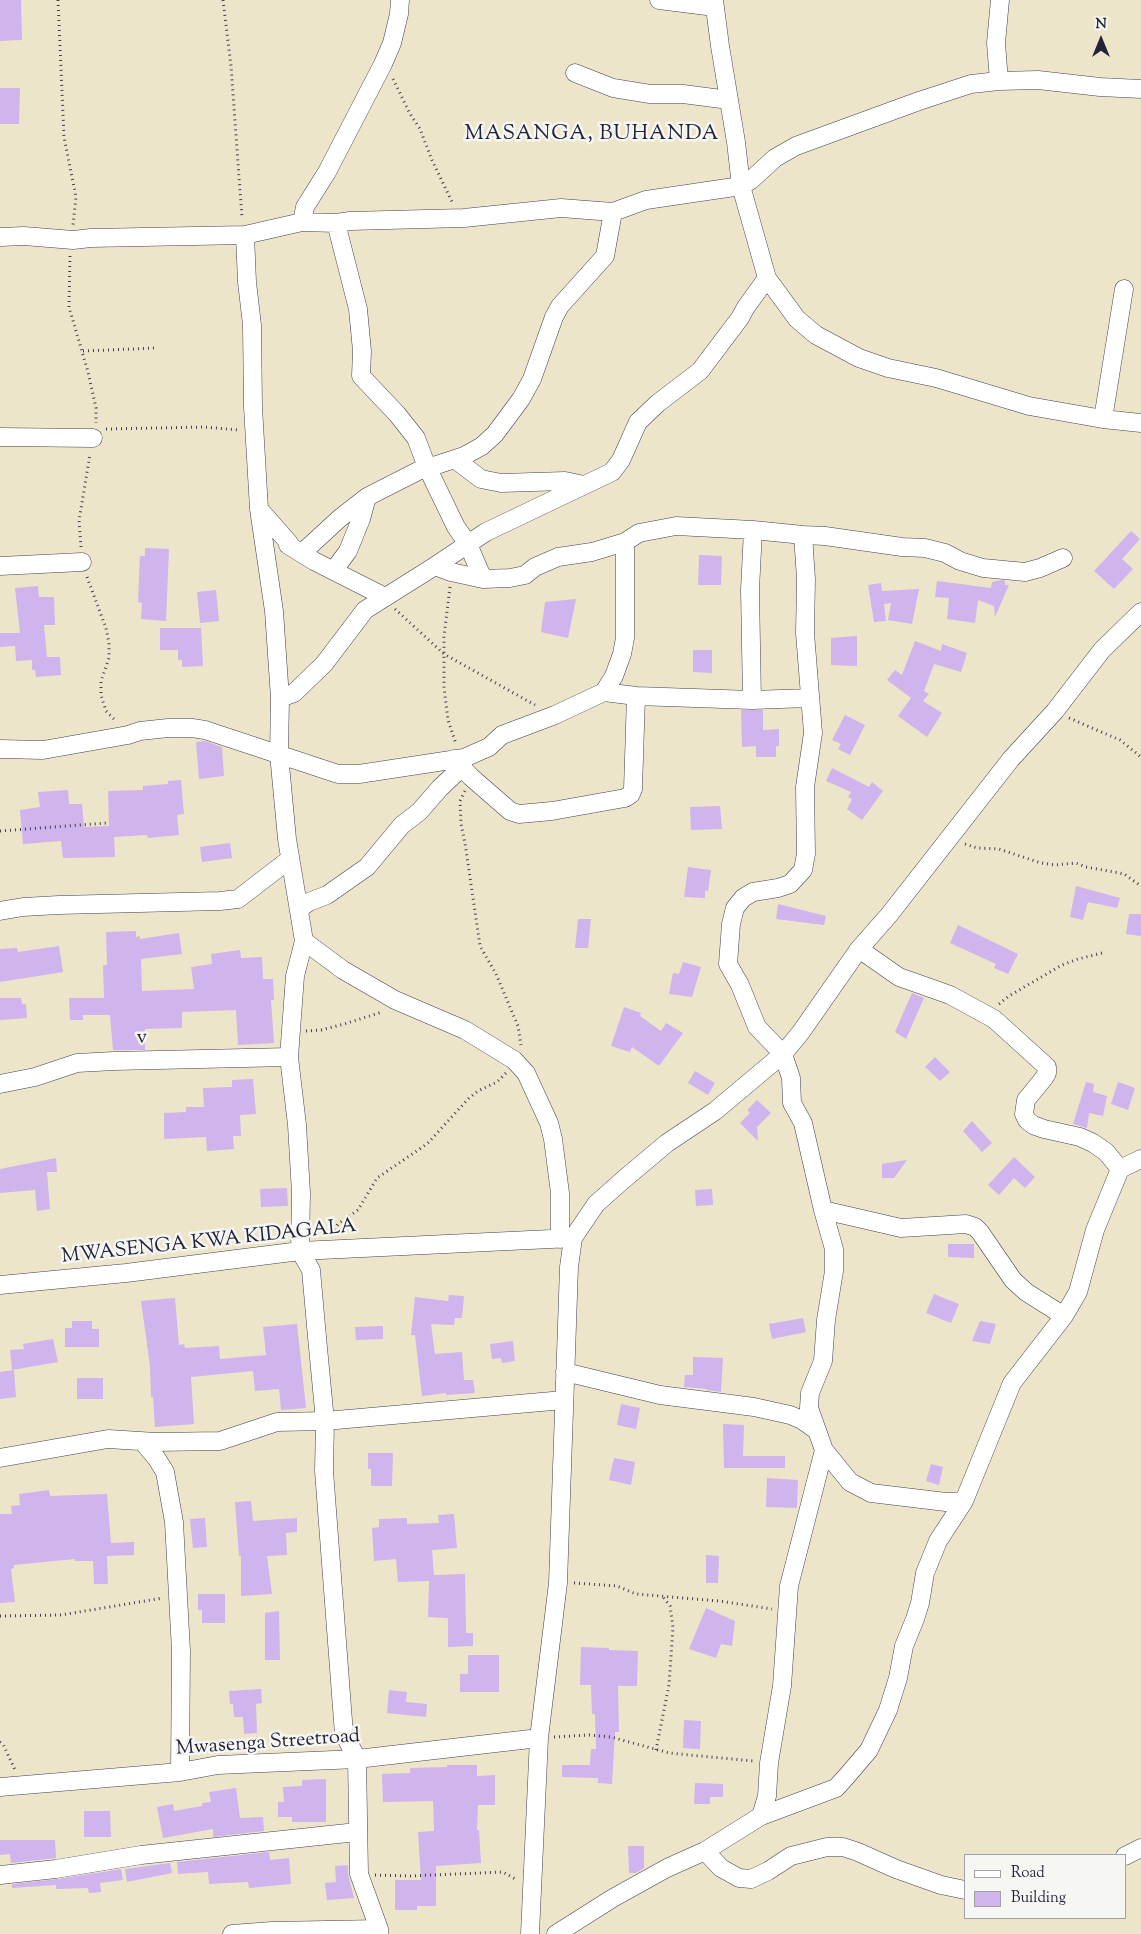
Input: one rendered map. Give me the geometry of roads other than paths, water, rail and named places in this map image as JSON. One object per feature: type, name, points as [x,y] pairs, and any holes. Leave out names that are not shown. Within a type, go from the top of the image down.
[{"type":"street","points":[[302,222],[305,206],[328,172],[383,64],[392,43],[399,14],[400,0]]},
{"type":"street","points":[[659,0],[715,4],[741,186],[767,278],[797,319],[816,335],[859,358],[888,368],[936,378],[1029,406],[1103,419],[1141,423]]},
{"type":"street","points":[[999,81],[996,43],[1000,0]]},
{"type":"street","points":[[575,73],[613,88],[650,94],[683,94],[729,100]]},
{"type":"street","points":[[0,237],[24,236],[73,240],[90,238],[245,235],[302,222],[336,223],[464,218],[560,208],[613,212],[646,200],[741,186],[751,180],[775,158],[796,146],[971,84],[1038,80],[1100,87],[1141,89]]},
{"type":"street","points":[[302,553],[340,518],[367,497],[428,468],[456,460],[473,451],[489,440],[504,424],[532,379],[554,317],[560,306],[605,256],[613,212]]},
{"type":"street","points":[[336,223],[358,309],[362,351],[361,376],[397,414],[416,438],[456,527],[468,544],[483,579]]},
{"type":"street","points":[[232,1934],[272,1931],[379,1932],[359,1874],[357,1759],[344,1734],[324,1472],[325,1421],[311,1270],[300,1251],[301,1193],[297,1125],[288,1057],[295,976],[304,941],[290,859],[279,754],[280,698],[274,611],[259,509],[254,431],[252,325],[247,282],[245,235]]},
{"type":"street","points":[[280,698],[294,693],[324,664],[364,610],[486,532],[612,472],[621,460],[638,422],[658,403],[700,371],[767,278]]},
{"type":"street","points":[[1103,419],[1124,289]]},
{"type":"street","points":[[0,437],[94,434]]},
{"type":"street","points":[[456,460],[482,479],[495,482],[520,484],[565,481],[584,485]]},
{"type":"street","points":[[334,570],[348,551],[361,519],[367,497]]},
{"type":"street","points":[[259,509],[288,545],[314,561],[385,597]]},
{"type":"street","points":[[435,566],[451,572],[483,579],[510,578],[525,575],[535,567],[558,556],[592,552],[625,542],[639,533],[676,526],[825,536],[902,547],[925,548],[945,553],[960,561],[984,568],[1025,572],[1063,558]]},
{"type":"street","points":[[752,700],[750,590],[753,530]]},
{"type":"street","points":[[803,535],[806,579],[805,634],[813,733],[805,787],[806,854],[802,870],[790,884],[753,892],[743,898],[735,908],[731,924],[728,956],[730,969],[740,985],[757,1026],[783,1054],[791,1078],[792,1103],[803,1122],[822,1210],[834,1249],[834,1271],[826,1320],[823,1361],[810,1393],[809,1408],[824,1450],[838,1471],[850,1482],[871,1493],[946,1502],[964,1502]]},
{"type":"street","points":[[604,692],[614,676],[622,654],[625,638],[625,542]]},
{"type":"street","points":[[0,566],[82,562]]},
{"type":"street","points":[[567,1239],[596,1204],[623,1180],[668,1143],[714,1112],[783,1054],[801,1032],[859,949],[889,915],[1011,759],[1055,711],[1102,650],[1141,612]]},
{"type":"street","points":[[298,909],[309,902],[327,895],[367,867],[402,825],[419,812],[462,765],[489,747],[502,735],[555,715],[604,692],[636,696],[752,700],[809,698]]},
{"type":"street","points":[[0,749],[44,750],[128,735],[140,731],[168,728],[205,730],[338,774],[359,774],[462,765],[510,811],[519,814],[552,811],[625,798],[631,794],[633,789],[636,696]]},
{"type":"street","points":[[0,911],[23,907],[59,905],[238,899],[290,859]]},
{"type":"street","points":[[304,941],[342,970],[395,1000],[465,1030],[514,1060],[526,1073],[536,1092],[549,1123],[553,1139],[567,1239],[569,1268],[558,1583],[538,1738],[530,1892],[530,1934]]},
{"type":"street","points":[[859,949],[899,977],[950,995],[994,1019],[1047,1067],[1047,1073],[1044,1078],[1026,1100],[1024,1114],[1028,1120],[1033,1125],[1044,1130],[1080,1137],[1093,1142],[1106,1152],[1120,1169]]},
{"type":"street","name":"v","points":[[0,1084],[35,1077],[78,1063],[288,1057]]},
{"type":"street","points":[[556,1934],[636,1885],[667,1868],[705,1851],[761,1816],[836,1788],[869,1750],[891,1701],[904,1646],[920,1603],[925,1573],[938,1541],[964,1502],[1012,1383],[1064,1316],[1078,1292],[1095,1230],[1120,1169],[1141,1159]]},
{"type":"street","points":[[822,1210],[901,1228],[966,1224],[975,1227],[1013,1280],[1026,1292],[1064,1316]]},
{"type":"street","name":"MWASENGA KWA KIDAGALA","points":[[0,1285],[126,1273],[300,1251],[567,1239]]},
{"type":"street","points":[[565,1372],[660,1395],[754,1407],[790,1415],[802,1420],[816,1430]]},
{"type":"street","points":[[0,1458],[108,1439],[143,1442],[220,1441],[270,1423],[325,1421],[564,1400]]},
{"type":"street","points":[[143,1442],[161,1466],[169,1488],[174,1522],[181,1650],[180,1772]]},
{"type":"street","points":[[761,1816],[767,1796],[769,1763],[782,1686],[789,1586],[824,1450]]},
{"type":"street","name":"Mwasenga Streetroad","points":[[0,1787],[180,1772],[218,1766],[357,1759],[538,1738]]},
{"type":"street","points":[[0,1876],[141,1855],[357,1832]]},
{"type":"street","points":[[705,1851],[721,1868],[739,1878],[751,1879],[768,1871],[791,1856],[827,1847],[843,1847],[923,1878],[964,1890]]},
{"type":"street","points":[[1126,1856],[1141,1848]]},
{"type":"district","name":"MASANGA, BUHANDA","points":[[592,135]]}]
